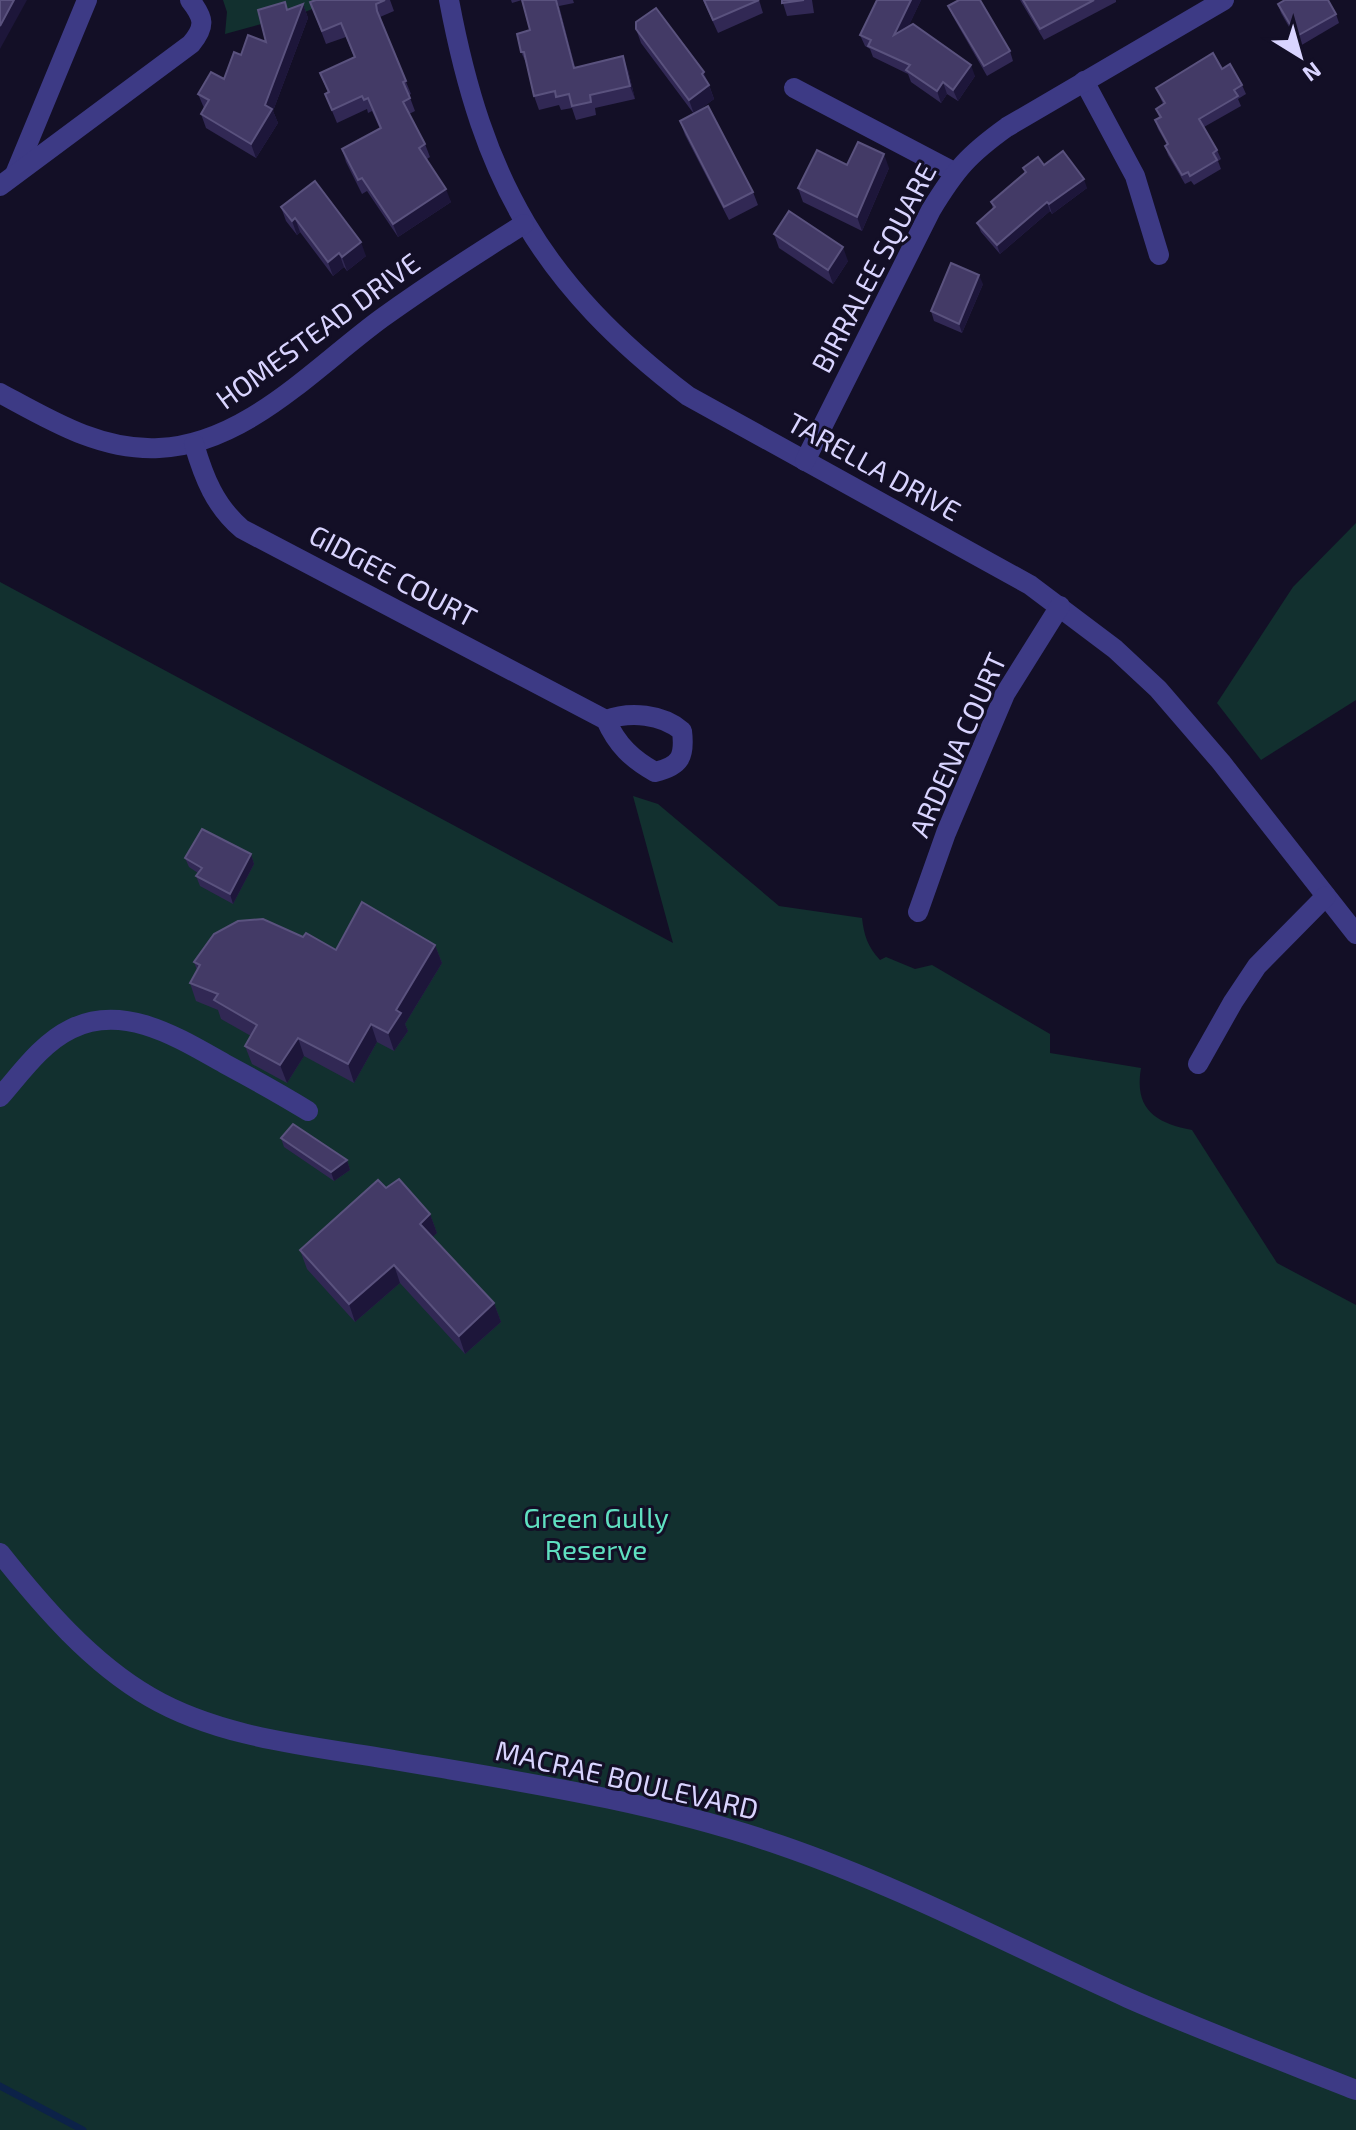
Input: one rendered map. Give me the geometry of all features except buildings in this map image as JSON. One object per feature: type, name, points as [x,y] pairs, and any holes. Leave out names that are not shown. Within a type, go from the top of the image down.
[{"type":"street","points":[[7,180],[87,0]]},
{"type":"street","points":[[7,180],[191,44],[201,32],[201,15],[190,0]]},
{"type":"street","name":"TARELLA DRIVE","points":[[449,0],[468,88],[500,176],[524,224],[581,300],[642,361],[688,396],[992,563],[1060,606],[1115,649],[1158,689],[1221,762],[1356,934]]},
{"type":"street","name":"BIRRALEE SQUARE","points":[[805,461],[931,210],[954,172],[977,149],[1007,127],[1224,0]]},
{"type":"street","points":[[1084,81],[1135,176],[1159,255]]},
{"type":"street","points":[[794,88],[954,172]]},
{"type":"street","name":"HOMESTEAD DRIVE","points":[[0,393],[88,438],[126,446],[158,448],[194,444],[244,423],[403,304],[524,224]]},
{"type":"street","name":"GIDGEE COURT","points":[[194,444],[203,474],[215,498],[227,516],[242,529],[606,720]]},
{"type":"street","name":"ARDENA COURT","points":[[918,912],[946,833],[1005,694],[1060,606]]},
{"type":"street","points":[[1198,1064],[1257,966],[1326,896]]},
{"type":"street","points":[[0,1097],[43,1050],[72,1028],[98,1021],[124,1021],[170,1033],[308,1111]]},
{"type":"street","name":"MACRAE BOULEVARD","points":[[0,1553],[52,1614],[87,1648],[149,1697],[180,1712],[262,1736],[623,1802],[743,1833],[854,1873],[1127,1998],[1356,2090]]},
{"type":"green space","points":[[223,0],[334,0],[305,12],[225,34],[227,12]]},
{"type":"green space","points":[[1356,523],[1356,700],[1261,760],[1217,703],[1293,587]]},
{"type":"green space","name":"Green Gully Reserve","points":[[0,582],[673,943],[633,796],[658,804],[779,906],[862,918],[867,941],[880,960],[886,957],[915,969],[932,965],[1050,1034],[1050,1053],[1141,1068],[1144,1104],[1167,1123],[1192,1130],[1277,1263],[1356,1305],[1356,2130],[0,2130]]},
{"type":"waterway","points":[[0,2086],[83,2130]]}]
